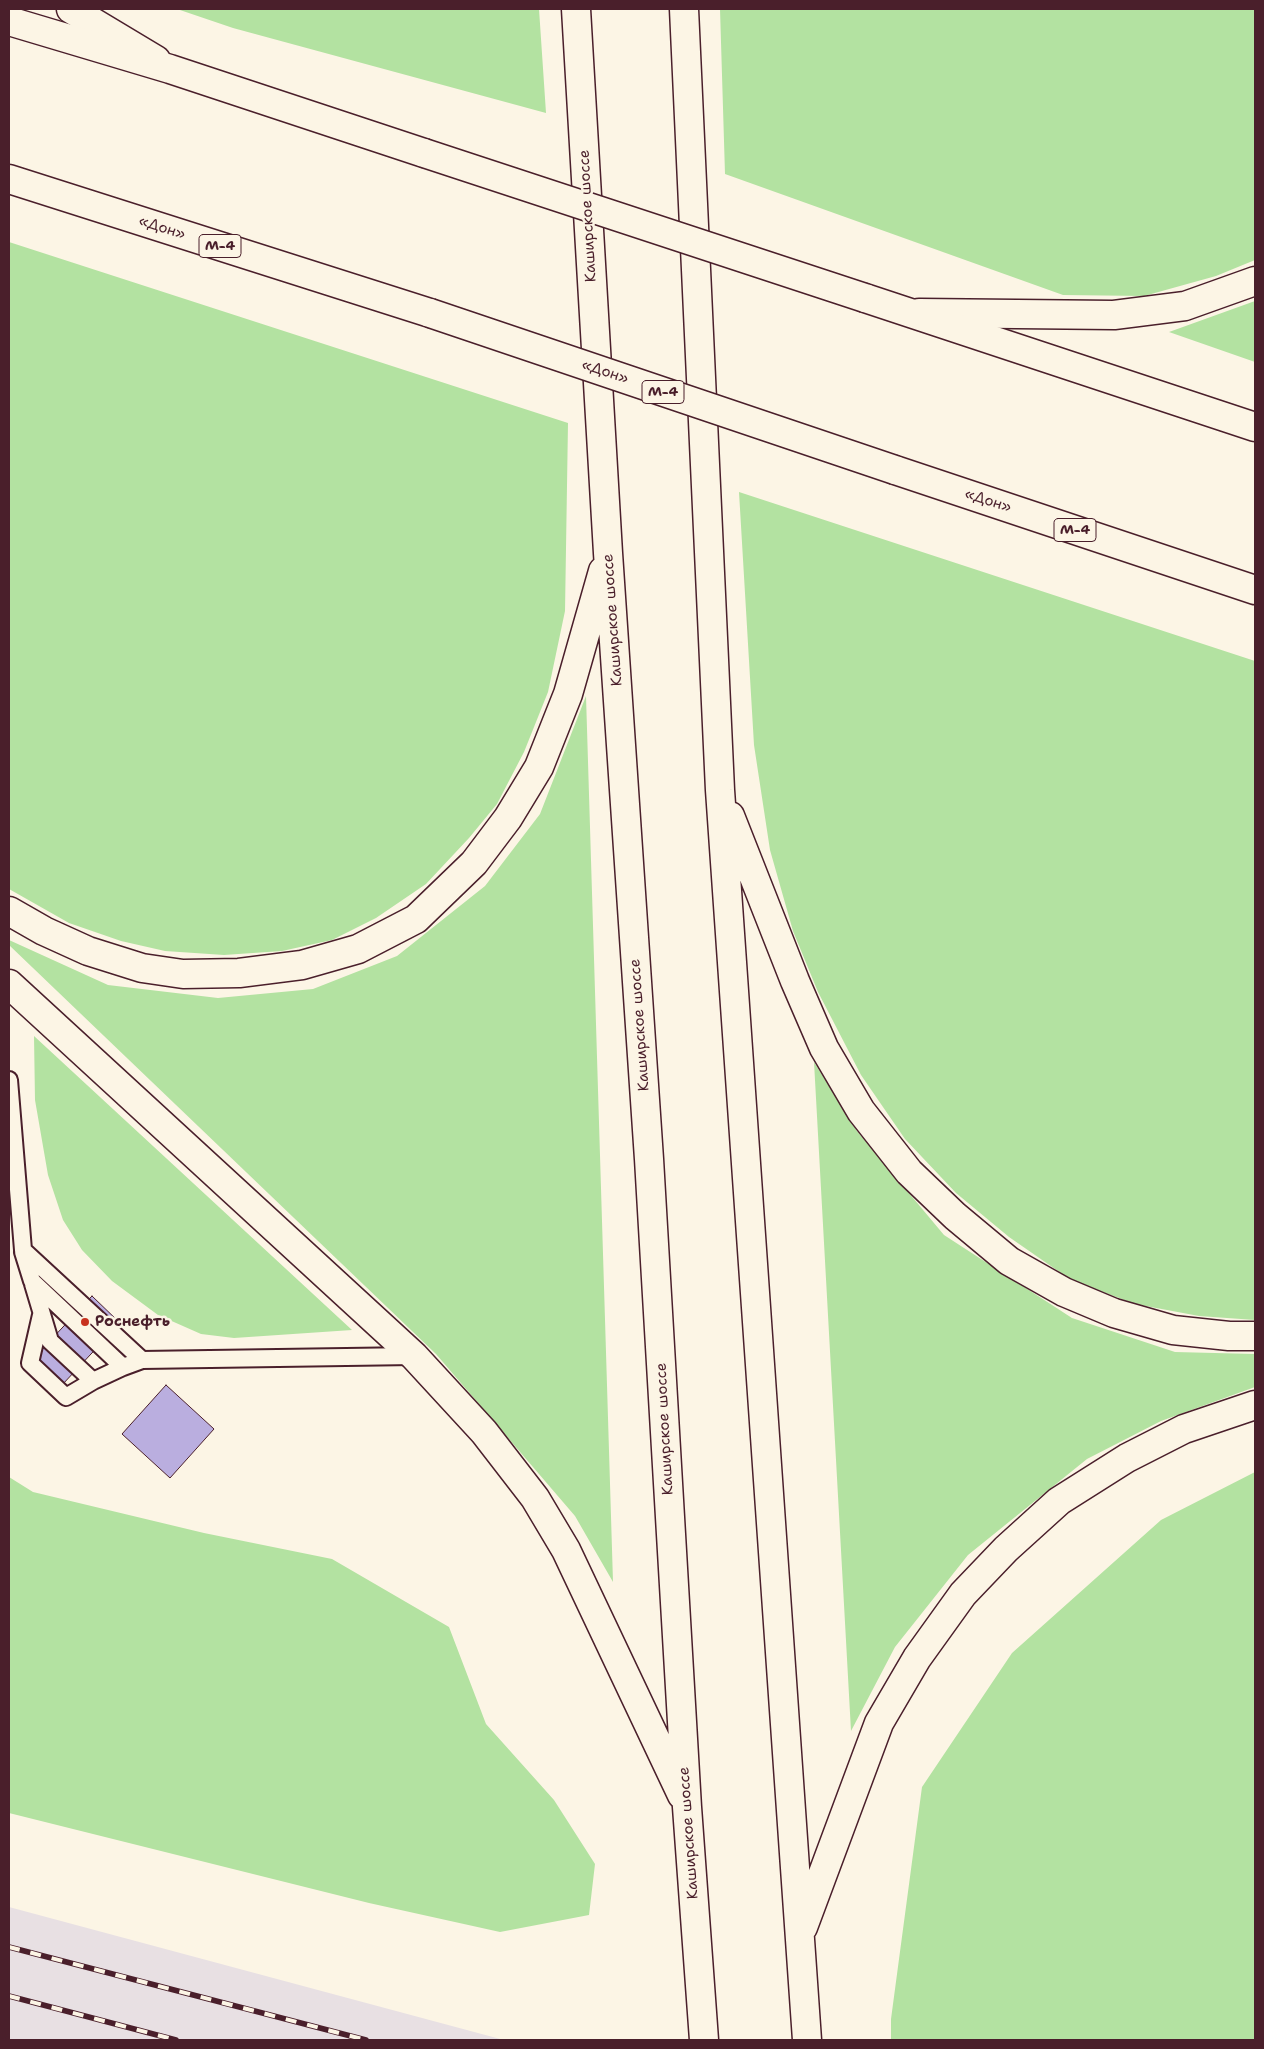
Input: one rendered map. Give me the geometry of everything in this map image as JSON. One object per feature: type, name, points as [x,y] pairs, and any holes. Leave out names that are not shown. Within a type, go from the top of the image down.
[{"type":"main road","points":[[71,9],[170,69]]},
{"type":"main road","name":"Каширское шоссе","points":[[576,9],[608,553],[649,1159],[687,1808],[704,2040]]},
{"type":"main road","points":[[684,9],[720,790],[807,2040]]},
{"type":"main road","points":[[9,20],[170,69],[1255,427]]},
{"type":"main road","name":"«Дон»","points":[[9,179],[430,313],[1255,590]]},
{"type":"main road","points":[[909,313],[1114,315],[1185,306],[1255,281]]},
{"type":"main road","points":[[9,911],[44,931],[88,951],[142,968],[183,974],[239,973],[302,965],[358,949],[416,919],[474,863],[508,818],[539,767],[568,694],[608,553]]},
{"type":"main road","points":[[720,790],[795,981],[824,1048],[862,1111],[909,1172],[955,1216],[1009,1261],[1064,1292],[1114,1313],[1173,1330],[1229,1336],[1255,1336]]},
{"type":"main road","points":[[9,984],[414,1356],[484,1432],[535,1498],[566,1550],[687,1808]]},
{"type":"main road","points":[[800,1936],[879,1723],[917,1658],[963,1594],[1006,1549],[1059,1501],[1127,1458],[1184,1428],[1255,1405]]},
{"type":"lane","points":[[9,1080],[23,1250],[50,1341],[93,1381]]},
{"type":"lane","points":[[23,1250],[142,1360]]},
{"type":"lane","points":[[32,1281],[124,1367]]},
{"type":"lane","points":[[42,1313],[30,1363],[66,1397],[93,1381],[142,1360],[414,1356]]},
{"type":"shaded area","points":[[9,1907],[504,2040],[9,2040]]},
{"type":"green space","points":[[177,9],[539,9],[546,113],[233,28]]},
{"type":"green space","points":[[720,9],[1255,9],[1255,260],[1216,276],[1144,296],[1063,295],[725,174]]},
{"type":"green space","points":[[9,242],[568,423],[565,611],[548,692],[524,752],[497,804],[469,838],[426,884],[376,918],[332,940],[282,951],[224,955],[165,951],[121,941],[69,923],[9,889]]},
{"type":"green space","points":[[1255,301],[1255,362],[1169,332]]},
{"type":"green space","points":[[739,492],[1255,661],[1255,1320],[1199,1316],[1135,1304],[1071,1280],[1009,1237],[956,1193],[905,1139],[861,1075],[818,992],[793,931],[770,850],[754,745]]},
{"type":"green space","points":[[586,696],[613,1582],[575,1516],[436,1354],[9,945],[9,940],[108,985],[218,998],[313,989],[397,956],[485,886],[540,814]]},
{"type":"green space","points":[[34,1036],[352,1330],[234,1338],[201,1334],[158,1315],[112,1281],[82,1250],[63,1220],[48,1175],[35,1100]]},
{"type":"green space","points":[[814,1062],[857,1131],[944,1235],[1072,1318],[1175,1352],[1255,1354],[1255,1387],[1161,1421],[1087,1459],[968,1555],[895,1647],[851,1731]]},
{"type":"green space","points":[[1255,1472],[1255,2040],[891,2040],[891,2019],[922,1787],[1012,1653],[1161,1520]]},
{"type":"green space","points":[[9,1477],[33,1492],[204,1533],[332,1559],[449,1627],[486,1724],[554,1800],[595,1864],[589,1915],[500,1932],[369,1903],[9,1813]]},
{"type":"building","points":[[92,1296],[120,1323],[62,1385],[33,1359]]},
{"type":"building","points":[[166,1385],[214,1429],[170,1478],[122,1434]]},
{"type":"railway","points":[[9,1947],[366,2040]]},
{"type":"railway","points":[[9,1996],[176,2040]]},
{"type":"place","name":"Роснефть","points":[[85,1322]]}]
